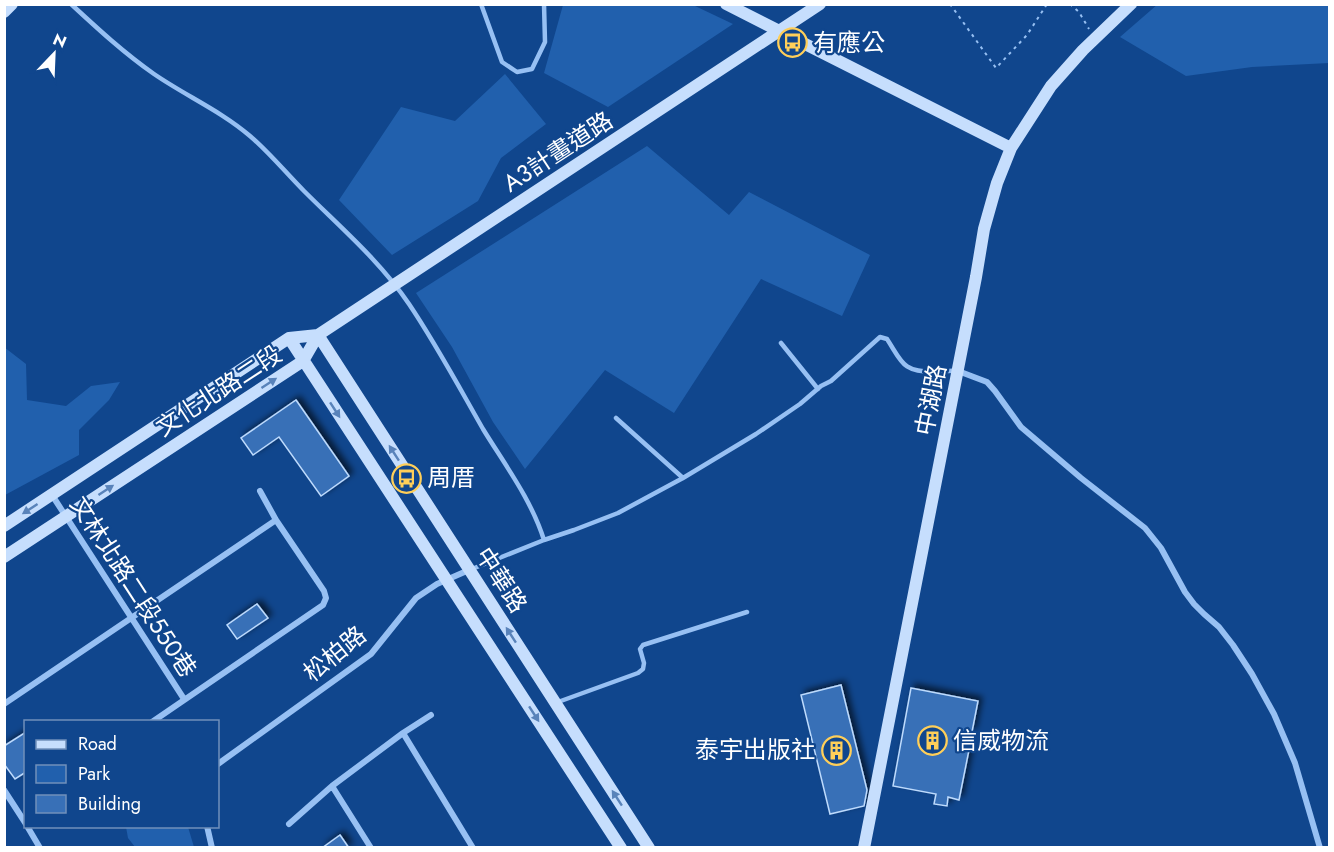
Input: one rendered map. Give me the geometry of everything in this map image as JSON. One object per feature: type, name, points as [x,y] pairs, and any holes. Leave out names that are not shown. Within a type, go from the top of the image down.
[{"type":"street","points":[[4,12],[12,4]]},
{"type":"street","points":[[726,4],[1011,148]]},
{"type":"street","name":"A3計畫道路","points":[[318,335],[820,4]]},
{"type":"street","name":"中湖路","points":[[864,848],[984,229],[997,183],[1011,148],[1051,86],[1131,4]]},
{"type":"street","name":"文化北路二段","points":[[4,526],[289,338],[318,335]]},
{"type":"street","name":"文化北路二段","points":[[4,557],[303,361],[318,335]]},
{"type":"street","name":"中華路","points":[[318,335],[649,848]]},
{"type":"street","name":"中華路","points":[[289,338],[621,848]]},
{"type":"street","points":[[958,371],[987,382],[1021,427],[1145,528],[1161,548],[1194,604],[1219,627],[1233,645],[1274,714],[1294,763],[1320,848]]},
{"type":"street","points":[[155,720],[323,605],[326,598],[324,591],[276,520],[260,491]]},
{"type":"street","name":"文林北路二段550巷","points":[[52,495],[184,699]]},
{"type":"street","points":[[4,704],[276,520]]},
{"type":"street","name":"松柏路","points":[[219,763],[371,654],[416,598],[437,584],[469,570]]},
{"type":"street","points":[[289,824],[332,786],[430,715]]},
{"type":"street","points":[[403,733],[473,848]]},
{"type":"street","points":[[332,786],[371,848]]},
{"type":"street","points":[[4,790],[24,822]]},
{"type":"street","points":[[18,812],[24,809]]},
{"type":"street","points":[[28,828],[40,848]]},
{"type":"street","points":[[207,828],[212,848]]},
{"type":"lane","points":[[71,4],[118,48],[156,75],[228,118],[252,137],[376,262],[408,302],[431,338],[484,430],[527,497],[544,540]]},
{"type":"lane","points":[[481,4],[502,62],[517,72],[532,69],[546,42],[544,4]]},
{"type":"lane","points":[[469,570],[618,513],[683,478],[800,405],[880,337],[887,339],[904,366],[935,372],[958,371]]},
{"type":"lane","points":[[781,343],[818,389]]},
{"type":"lane","points":[[616,418],[683,478]]},
{"type":"lane","points":[[555,703],[638,673],[643,669],[644,663],[640,650],[643,645],[747,612]]},
{"type":"path","points":[[950,4],[996,68],[1027,35],[1047,4]]},
{"type":"path","points":[[1070,4],[1079,12],[1095,39]]},
{"type":"green space","points":[[1158,4],[1329,5],[1329,63],[1252,67],[1186,76],[1120,37]]},
{"type":"green space","points":[[563,5],[693,5],[733,24],[608,107],[544,73]]},
{"type":"green space","points":[[505,74],[546,124],[501,158],[478,201],[392,255],[339,200],[401,107],[455,121]]},
{"type":"green space","points":[[647,146],[729,215],[749,192],[870,255],[842,316],[761,279],[674,413],[605,370],[525,469],[493,422],[452,347],[416,293]]},
{"type":"green space","points":[[4,347],[26,364],[27,400],[66,406],[91,386],[120,382],[109,400],[79,430],[79,455],[5,495]]},
{"type":"green space","points":[[126,828],[188,828],[194,847],[135,847],[128,838]]},
{"type":"building","points":[[296,400],[349,476],[321,496],[279,437],[253,455],[241,438]]},
{"type":"building","points":[[257,604],[268,618],[237,639],[227,625]]},
{"type":"building","name":"泰宇出版社","points":[[841,685],[867,790],[864,806],[830,814],[801,695]]},
{"type":"building","name":"信威物流","points":[[911,688],[978,701],[972,732],[966,731],[962,749],[969,750],[959,800],[948,797],[947,806],[934,804],[936,794],[893,786]]},
{"type":"building","points":[[24,733],[24,773],[15,779],[4,764],[4,746]]},
{"type":"building","points":[[340,835],[349,848],[322,848]]},
{"type":"place","name":"有應公","points":[[792,43]]},
{"type":"place","name":"周厝","points":[[406,478]]},
{"type":"place","name":"信威物流","points":[[932,741]]},
{"type":"place","name":"泰宇出版社","points":[[836,750]]}]
